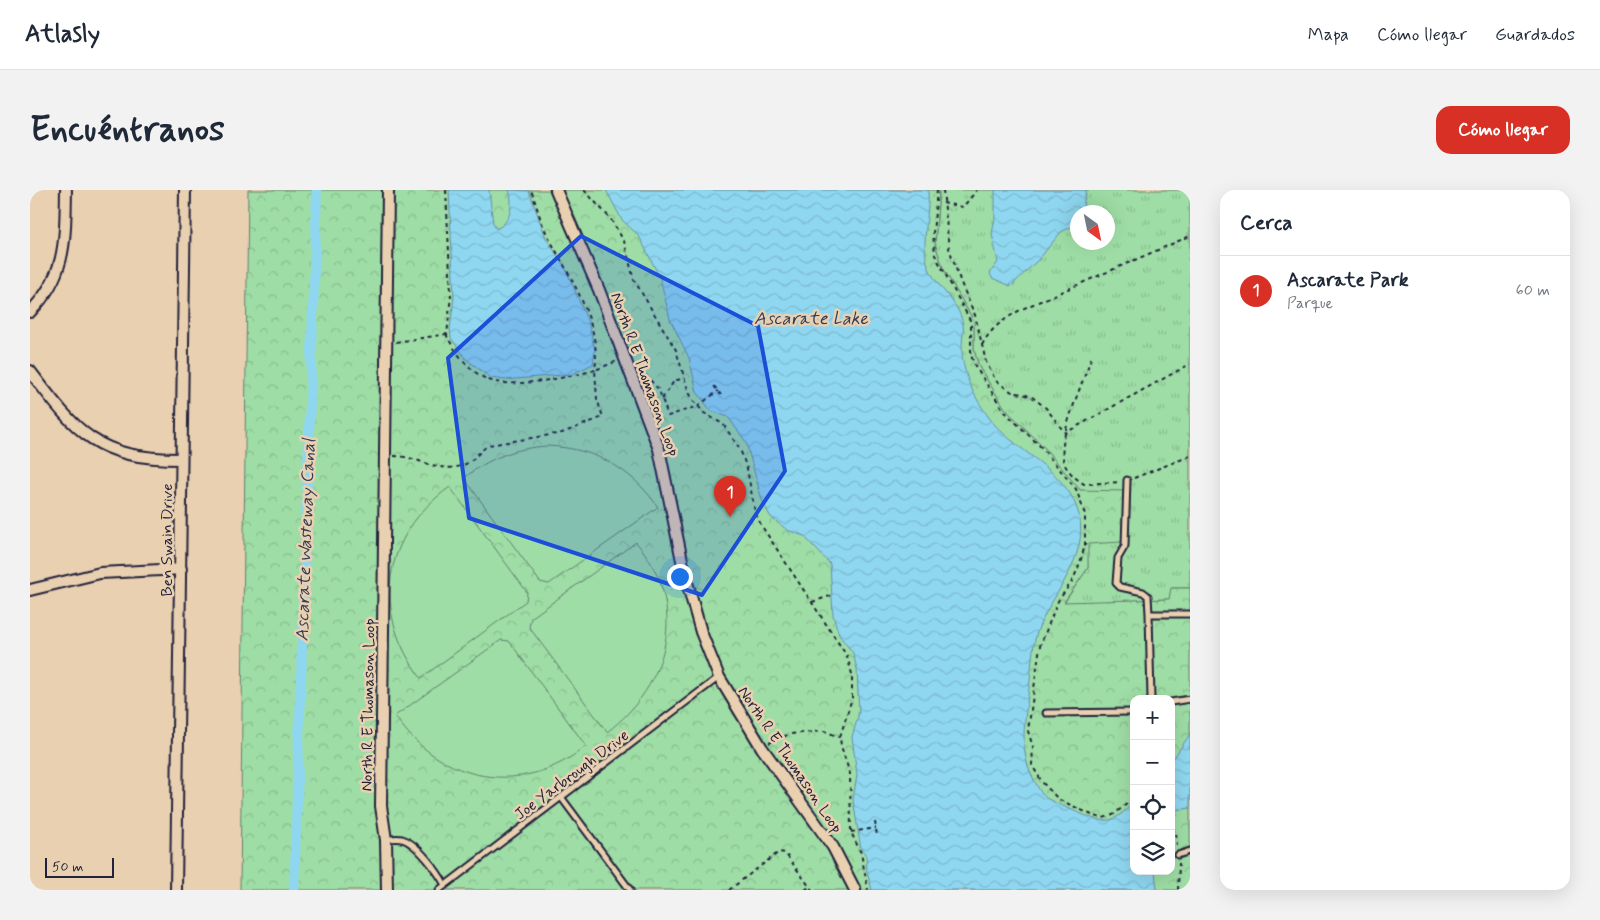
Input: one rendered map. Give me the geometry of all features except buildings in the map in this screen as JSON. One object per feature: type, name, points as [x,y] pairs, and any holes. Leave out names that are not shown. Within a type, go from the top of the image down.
[{"type":"street","points":[[30,312],[50,289],[61,264],[65,243],[66,190]]},
{"type":"street","name":"Ben Swain Drive","points":[[176,890],[185,190]]},
{"type":"street","name":"North R E Thomason Loop","points":[[387,890],[386,840],[381,806],[388,190]]},
{"type":"street","name":"North R E Thomason Loop","points":[[556,190],[599,290],[659,449],[685,575],[701,632],[719,678],[762,748],[833,847],[855,890]]},
{"type":"street","points":[[30,371],[62,414],[96,442],[130,456],[181,459]]},
{"type":"street","points":[[30,590],[100,573],[181,569]]},
{"type":"lane","points":[[1127,480],[1125,546],[1118,558],[1116,583],[1120,587],[1143,592],[1148,596],[1151,695]]},
{"type":"lane","points":[[1149,614],[1190,614]]},
{"type":"lane","name":"Joe Yarbrough Drive","points":[[439,890],[719,678]]},
{"type":"lane","points":[[1175,701],[1190,699]]},
{"type":"lane","points":[[1046,713],[1130,712]]},
{"type":"lane","points":[[561,797],[630,890]]},
{"type":"lane","points":[[386,840],[401,839],[410,844],[437,870],[445,885]]},
{"type":"lane","points":[[1178,855],[1190,851]]},
{"type":"path","points":[[446,190],[451,294],[446,334],[465,362],[491,380],[523,382],[575,376],[595,370],[596,348],[591,326],[567,269],[544,227],[531,190]]},
{"type":"path","points":[[584,190],[610,218],[624,241],[634,280],[670,339],[678,357],[688,390],[704,413],[720,421],[736,443],[747,469],[758,519],[844,651],[850,664],[852,698],[840,738],[850,774],[851,832],[861,852],[868,890]]},
{"type":"path","points":[[937,190],[933,233],[935,254],[971,322],[971,355],[975,366],[1004,411],[1042,448],[1076,489],[1085,514],[1085,545],[1080,563],[1073,580],[1058,600],[1040,646],[1028,731],[1033,747],[1032,765],[1042,782],[1058,799],[1094,816],[1103,818],[1113,815],[1130,799]]},
{"type":"path","points":[[943,190],[949,248],[961,284],[975,316],[986,362],[996,382],[1012,392],[1031,396],[1046,408],[1065,433]]},
{"type":"path","points":[[944,202],[963,208],[977,190]]},
{"type":"path","points":[[982,345],[989,331],[998,322],[1022,309],[1190,236]]},
{"type":"path","points":[[386,342],[404,342],[446,334]]},
{"type":"path","points":[[1091,358],[1065,433],[1062,459],[1071,474],[1084,484],[1115,484],[1190,456]]},
{"type":"path","points":[[1065,433],[1190,364]]},
{"type":"path","points":[[662,400],[666,397],[674,381],[684,378]]},
{"type":"path","points":[[714,386],[721,395]]},
{"type":"path","points":[[698,406],[718,391]]},
{"type":"path","points":[[384,456],[409,457],[444,468],[468,463],[479,451],[489,445],[562,433],[603,417]]},
{"type":"path","points":[[812,602],[833,595]]},
{"type":"path","points":[[762,748],[779,737],[790,734],[826,731],[840,738]]},
{"type":"path","points":[[875,822],[877,836]]},
{"type":"path","points":[[851,832],[876,828]]},
{"type":"path","points":[[729,890],[779,852],[785,853],[812,890]]},
{"type":"path","points":[[1178,890],[1180,880]]},
{"type":"path","points":[[805,890],[809,887]]},
{"type":"highlighted area","points":[[581,236],[758,326],[785,471],[702,595],[469,518],[448,358]]},
{"type":"green space","points":[[248,190],[939,190],[935,244],[943,268],[974,321],[974,350],[979,367],[1006,410],[1043,446],[1080,490],[1125,491],[1122,542],[1088,544],[1088,568],[1064,602],[1169,599],[1171,588],[1190,588],[1190,890],[240,890]]},
{"type":"green space","points":[[939,190],[1190,190],[1190,588],[1172,588],[1170,599],[1064,603],[1088,568],[1085,491],[1080,490],[1043,446],[1006,410],[979,367],[974,350],[974,321],[943,268],[935,244]]},
{"type":"green space","points":[[547,446],[580,451],[610,463],[636,481],[658,507],[549,584],[540,582],[464,478],[483,465],[503,455],[524,449]]},
{"type":"green space","points":[[450,487],[527,592],[526,601],[421,678],[405,653],[395,627],[390,601],[391,576],[398,551],[410,528],[427,506]]},
{"type":"green space","points":[[636,542],[653,566],[663,592],[667,617],[665,643],[658,668],[645,691],[628,713],[607,732],[529,627],[531,618]]},
{"type":"green space","points":[[501,640],[509,641],[586,746],[562,762],[536,773],[510,777],[484,776],[459,769],[435,756],[414,739],[395,716]]},
{"type":"water","points":[[449,190],[489,190],[493,223],[496,229],[505,222],[510,212],[509,190],[529,191],[546,238],[565,267],[588,322],[595,350],[593,364],[572,374],[505,380],[491,378],[466,359],[451,338],[450,329],[454,297]]},
{"type":"water","name":"Ascarate Lake","points":[[606,190],[928,190],[925,252],[930,271],[960,313],[963,324],[962,357],[972,389],[995,425],[1055,475],[1073,500],[1079,515],[1081,530],[1075,559],[1045,614],[1034,642],[1024,735],[1024,746],[1029,769],[1038,788],[1046,797],[1092,818],[1100,820],[1112,819],[1130,805],[1130,875],[1155,875],[1157,890],[872,890],[867,872],[866,855],[861,849],[853,800],[857,775],[852,737],[859,713],[857,669],[853,653],[839,635],[833,615],[830,564],[804,536],[787,530],[770,516],[762,500],[746,442],[728,417],[711,411],[697,392],[689,358],[670,319],[660,278],[639,236],[622,220]]},
{"type":"water","points":[[995,190],[1086,190],[1083,205],[1070,205],[1070,228],[1061,232],[1040,258],[1011,286],[992,278],[990,273],[998,262],[992,234],[995,218]]},
{"type":"water","points":[[1190,734],[1190,808],[1175,809],[1175,756]]},
{"type":"waterway","name":"Ascarate Wasteway Canal","points":[[294,890],[317,190]]},
{"type":"place","name":"Ascarate Park","points":[[730,517]]}]
